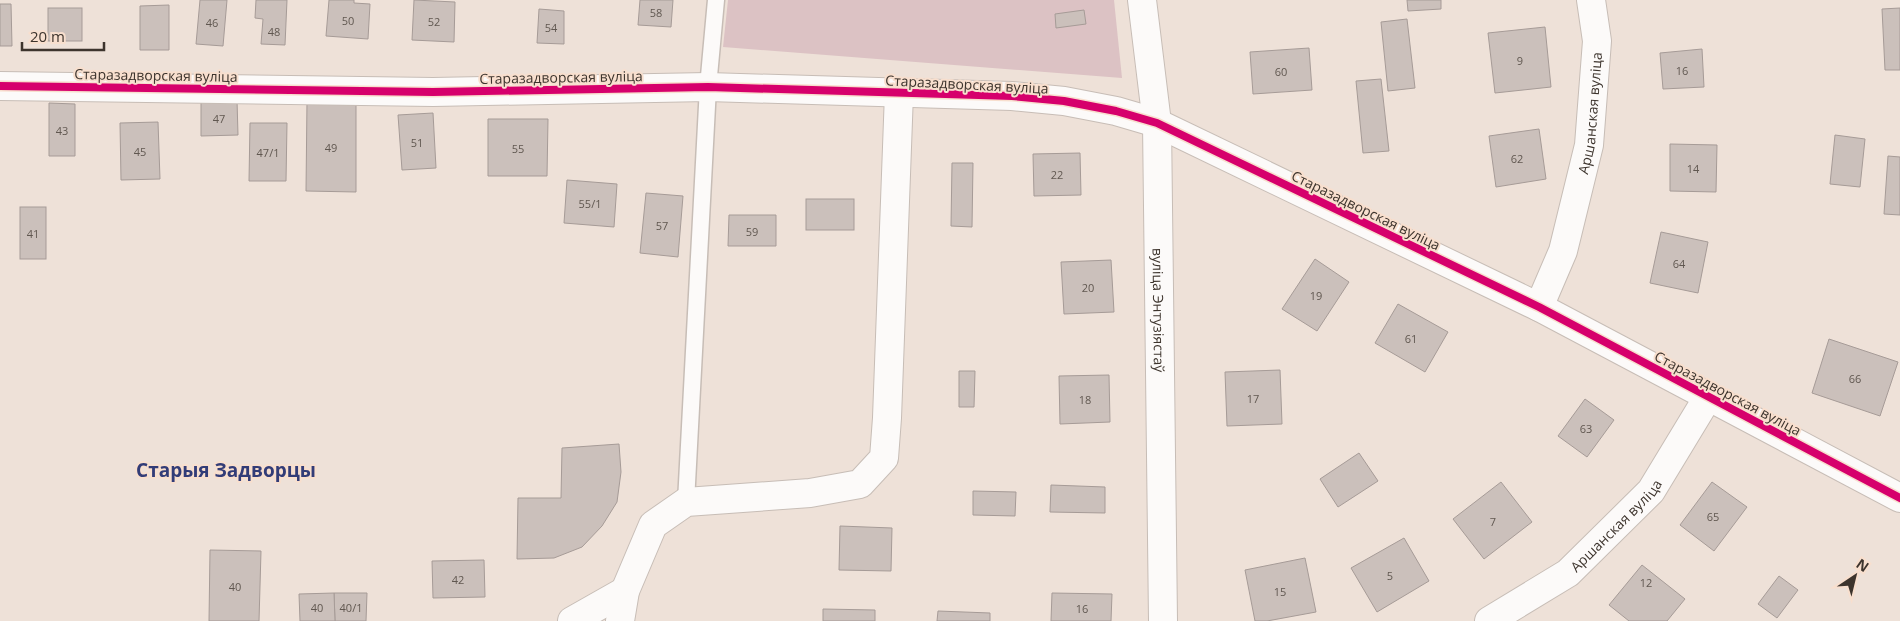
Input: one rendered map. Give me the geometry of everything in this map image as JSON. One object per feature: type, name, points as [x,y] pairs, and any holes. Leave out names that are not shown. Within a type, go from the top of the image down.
[{"type":"street","name":"вуліца Энтузіястаў","points":[[1142,0],[1157,123],[1163,621]]},
{"type":"street","name":"Аршанская вуліца","points":[[1539,307],[1563,251],[1589,145],[1597,40],[1591,0]]},
{"type":"street","name":"Старазадворская вуліца","points":[[0,86],[432,92],[708,87],[1012,96],[1064,101],[1116,111],[1157,123],[1539,307],[1900,498]]},
{"type":"street","points":[[620,621],[625,591],[653,526],[686,502],[810,493],[860,484],[884,458],[899,93]]},
{"type":"street","name":"Аршанская вуліца","points":[[1489,621],[1568,573],[1651,491],[1708,396]]},
{"type":"street","points":[[572,621],[625,591]]},
{"type":"lane","points":[[686,502],[708,87],[716,0]]},
{"type":"shaded area","points":[[728,0],[1114,0],[1122,78],[723,47]]},
{"type":"building","points":[[200,0],[227,0],[223,46],[196,44]]},
{"type":"building","points":[[256,0],[287,0],[285,45],[261,44],[263,19],[255,18]]},
{"type":"building","points":[[329,0],[354,0],[354,3],[370,4],[368,39],[326,36]]},
{"type":"building","points":[[414,0],[455,2],[454,42],[412,40]]},
{"type":"building","points":[[640,0],[673,0],[671,27],[638,25]]},
{"type":"building","points":[[1407,0],[1441,0],[1441,9],[1408,11]]},
{"type":"building","points":[[0,4],[11,4],[12,46],[0,46]]},
{"type":"building","points":[[169,5],[169,50],[140,50],[140,6]]},
{"type":"building","points":[[48,8],[82,8],[82,41],[48,41]]},
{"type":"building","points":[[1900,8],[1900,70],[1885,70],[1882,9]]},
{"type":"building","points":[[539,9],[564,11],[564,44],[537,43]]},
{"type":"building","points":[[1084,10],[1086,24],[1056,28],[1055,14]]},
{"type":"building","points":[[1407,19],[1415,88],[1388,91],[1381,22]]},
{"type":"building","points":[[1545,27],[1551,87],[1495,93],[1488,33]]},
{"type":"building","points":[[1309,48],[1312,90],[1253,94],[1250,52]]},
{"type":"building","points":[[1702,49],[1704,87],[1663,89],[1660,53]]},
{"type":"building","points":[[1381,79],[1389,151],[1363,153],[1356,81]]},
{"type":"building","points":[[237,100],[238,135],[201,136],[201,101]]},
{"type":"building","points":[[307,101],[356,102],[356,192],[306,191]]},
{"type":"building","points":[[49,103],[75,104],[75,156],[49,156]]},
{"type":"building","points":[[433,113],[436,168],[402,170],[398,115]]},
{"type":"building","points":[[488,119],[548,119],[547,176],[488,176]]},
{"type":"building","points":[[158,122],[160,179],[121,180],[120,123]]},
{"type":"building","points":[[250,123],[287,123],[286,181],[249,181]]},
{"type":"building","points":[[1539,129],[1546,179],[1496,187],[1489,136]]},
{"type":"building","points":[[1835,135],[1865,139],[1860,187],[1830,184]]},
{"type":"building","points":[[1670,144],[1717,145],[1716,192],[1670,191]]},
{"type":"building","points":[[1080,153],[1081,195],[1034,196],[1033,154]]},
{"type":"building","points":[[1888,156],[1900,157],[1900,215],[1884,214]]},
{"type":"building","points":[[952,163],[973,163],[972,227],[951,226]]},
{"type":"building","points":[[567,180],[617,184],[614,227],[564,223]]},
{"type":"building","points":[[646,193],[683,196],[678,257],[640,253]]},
{"type":"building","points":[[806,199],[854,199],[854,230],[806,230]]},
{"type":"building","points":[[20,207],[46,207],[46,259],[20,259]]},
{"type":"building","points":[[729,215],[776,215],[776,246],[728,246]]},
{"type":"building","points":[[1661,232],[1708,242],[1698,293],[1650,283]]},
{"type":"building","points":[[1315,259],[1349,282],[1317,331],[1282,309]]},
{"type":"building","points":[[1111,260],[1114,312],[1064,314],[1061,262]]},
{"type":"building","points":[[1398,304],[1448,332],[1425,372],[1375,343]]},
{"type":"building","points":[[1829,339],[1898,362],[1880,416],[1812,393]]},
{"type":"building","points":[[1280,370],[1282,424],[1227,426],[1225,372]]},
{"type":"building","points":[[959,371],[975,371],[974,407],[959,407]]},
{"type":"building","points":[[1109,375],[1110,422],[1060,424],[1059,376]]},
{"type":"building","points":[[1585,399],[1614,420],[1587,457],[1558,436]]},
{"type":"building","points":[[619,444],[621,472],[617,502],[602,526],[582,547],[554,558],[517,559],[518,498],[561,498],[562,448]]},
{"type":"building","points":[[1359,453],[1378,481],[1338,507],[1320,479]]},
{"type":"building","points":[[1501,482],[1532,522],[1484,559],[1453,519]]},
{"type":"building","points":[[1712,482],[1747,507],[1714,551],[1680,525]]},
{"type":"building","points":[[1051,485],[1105,487],[1105,513],[1050,512]]},
{"type":"building","points":[[973,491],[1016,492],[1015,516],[973,515]]},
{"type":"building","points":[[840,526],[892,528],[891,571],[839,570]]},
{"type":"building","points":[[1404,538],[1429,581],[1377,612],[1351,568]]},
{"type":"building","points":[[210,550],[261,551],[259,621],[209,621]]},
{"type":"building","points":[[1305,558],[1316,612],[1267,621],[1255,621],[1245,570]]},
{"type":"building","points":[[484,560],[485,597],[433,598],[432,561]]},
{"type":"building","points":[[1642,565],[1685,599],[1667,621],[1629,621],[1609,605]]},
{"type":"building","points":[[1779,576],[1798,590],[1777,618],[1758,604]]},
{"type":"building","points":[[334,593],[367,593],[366,621],[335,621]]},
{"type":"building","points":[[334,593],[335,621],[300,621],[299,594]]},
{"type":"building","points":[[1052,593],[1112,594],[1111,621],[1051,621]]},
{"type":"building","points":[[823,609],[875,610],[875,621],[823,621]]},
{"type":"building","points":[[938,611],[990,613],[990,621],[937,621]]},
{"type":"cycle path","points":[[0,86],[433,92],[708,87],[1012,96],[1064,101],[1116,111],[1157,123],[1539,307],[1900,498]]},
{"type":"district","name":"Старыя Задворцы","points":[[226,470]]}]
